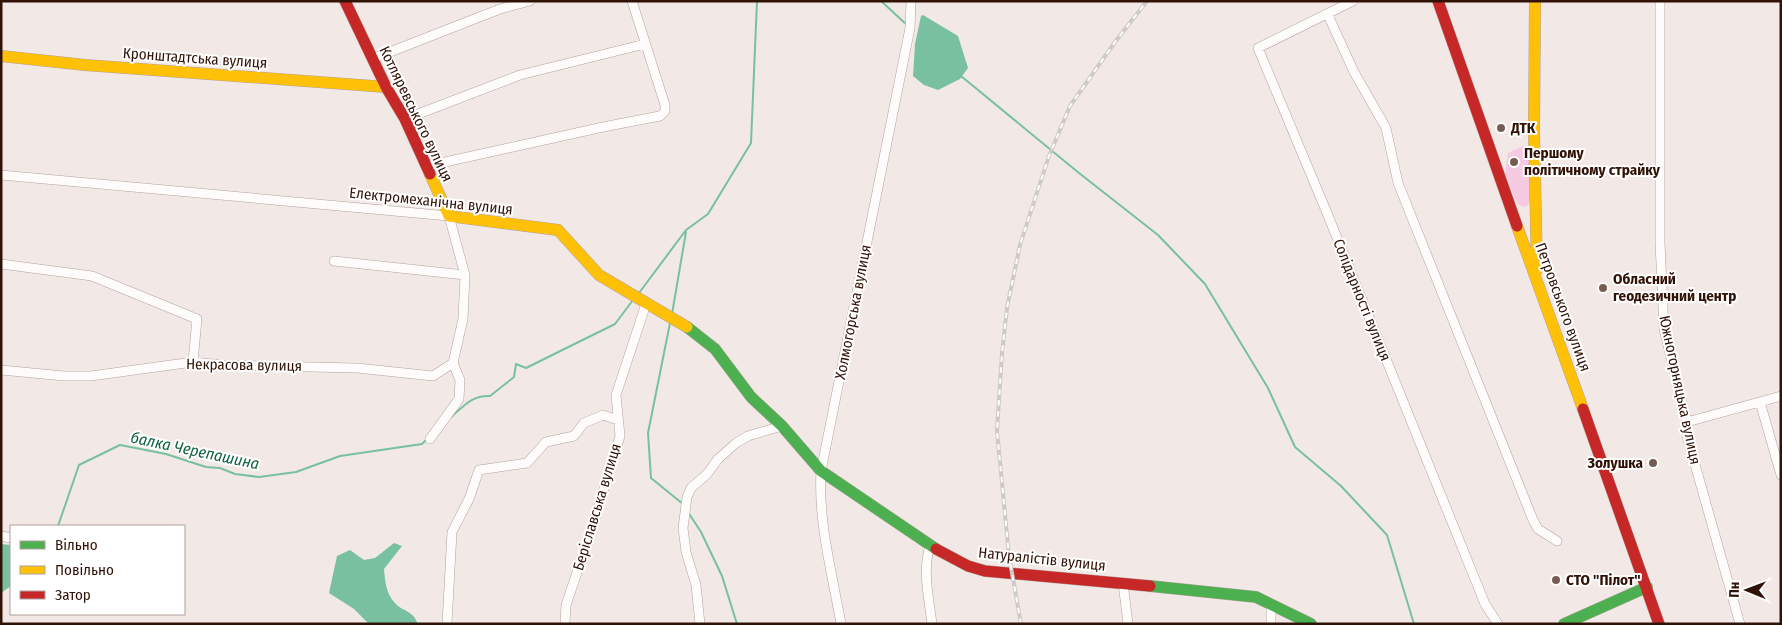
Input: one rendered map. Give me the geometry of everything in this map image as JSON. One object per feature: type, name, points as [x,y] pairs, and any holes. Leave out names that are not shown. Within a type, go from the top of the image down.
[{"type":"street","name":"Котляревського вулиця","points":[[345,1],[372,59],[405,119],[427,166],[448,216],[465,275],[463,320],[453,364],[460,380],[459,399],[430,439]]},
{"type":"street","points":[[372,59],[500,9],[530,1]]},
{"type":"street","points":[[427,166],[660,116],[665,111],[665,105],[632,1]]},
{"type":"street","name":"Холмогорська вулиця","points":[[842,624],[824,534],[820,489],[821,471],[910,28],[911,1]]},
{"type":"street","name":"Солідарності вулиця","points":[[1353,1],[1258,48],[1331,222],[1485,604],[1498,624]]},
{"type":"street","name":"Петровського вулиця","points":[[1438,1],[1659,624]]},
{"type":"street","points":[[1536,1],[1534,131],[1537,282]]},
{"type":"street","name":"Южногорняцька вулиця","points":[[1660,1],[1660,242],[1664,330],[1687,422],[1687,436],[1740,624]]},
{"type":"street","points":[[1328,14],[1354,72],[1386,128],[1398,183],[1533,520],[1538,528],[1557,541]]},
{"type":"street","points":[[405,119],[520,75],[645,44]]},
{"type":"street","name":"Кронштадтська вулиця","points":[[1,56],[85,65],[386,87]]},
{"type":"street","name":"Електромеханічна вулиця","points":[[1,176],[448,216],[558,230],[599,274],[688,328],[714,348],[751,398],[782,426]]},
{"type":"street","points":[[334,261],[465,275]]},
{"type":"street","points":[[1,264],[92,276],[198,319],[194,362]]},
{"type":"street","name":"Беріславська вулиця","points":[[565,624],[566,605],[620,436],[616,395],[646,304]]},
{"type":"street","name":"Некрасова вулиця","points":[[1,370],[64,376],[91,376],[194,362],[222,365],[356,368],[433,376],[453,364]]},
{"type":"street","points":[[1687,422],[1781,396]]},
{"type":"street","points":[[1760,402],[1781,476]]},
{"type":"street","points":[[447,624],[452,532],[469,499],[479,470],[527,463],[546,442],[574,436],[584,423],[603,415],[618,420]]},
{"type":"street","points":[[700,624],[696,585],[686,552],[682,528],[689,492],[707,474],[718,459],[736,443],[748,436],[782,426]]},
{"type":"street","name":"Натуралістів вулиця","points":[[782,426],[821,471],[930,546],[968,566],[985,571],[1256,597],[1311,624]]},
{"type":"street","points":[[930,546],[926,559],[926,576],[932,624]]},
{"type":"street","points":[[1123,583],[1128,624]]},
{"type":"street","points":[[1564,624],[1647,587]]},
{"type":"street","points":[[1271,604],[1271,624]]},
{"type":"shaded area","points":[[923,15],[958,36],[968,68],[960,79],[938,90],[924,85],[913,76],[915,44],[921,16]]},
{"type":"shaded area","points":[[1525,145],[1530,151],[1530,201],[1527,206],[1523,207],[1517,204],[1505,173],[1508,153]]},
{"type":"shaded area","points":[[394,543],[402,546],[384,569],[387,587],[395,603],[410,613],[418,624],[369,624],[354,609],[329,593],[337,556],[350,550],[364,560],[375,558]]},
{"type":"shaded area","points":[[1,544],[10,545],[10,587],[1,593]]},
{"type":"waterway","name":"балка Черепашина","points":[[639,293],[686,230],[708,214],[751,143],[757,1]]},
{"type":"waterway","points":[[881,1],[907,25]]},
{"type":"waterway","points":[[961,76],[1158,235],[1205,284],[1268,388],[1295,447],[1341,486],[1387,535],[1414,624]]},
{"type":"waterway","points":[[672,314],[686,232]]},
{"type":"waterway","name":"балка Черепашина","points":[[450,418],[468,402],[478,397],[490,396],[514,377],[516,364],[526,368],[615,324],[633,300]]},
{"type":"waterway","points":[[670,323],[648,433],[651,478],[683,504]]},
{"type":"waterway","name":"балка Черепашина","points":[[58,525],[79,465],[120,445],[166,454],[206,467],[220,468],[235,474],[259,477],[296,472],[340,456],[422,444],[427,439]]},
{"type":"waterway","points":[[688,512],[701,532],[722,576],[737,624]]},
{"type":"railway","points":[[1021,624],[1009,556],[997,431],[1007,308],[1020,245],[1049,156],[1070,106],[1115,42],[1147,1]]},
{"type":"traffic: fast","points":[[687,327],[715,349],[751,397],[782,426],[821,471],[936,549]]},
{"type":"traffic: fast","points":[[1150,586],[1256,597],[1311,624]]},
{"type":"traffic: fast","points":[[1564,624],[1647,587]]},
{"type":"traffic: slow","points":[[1535,1],[1534,131],[1537,270]]},
{"type":"traffic: slow","points":[[1,56],[85,65],[386,87]]},
{"type":"traffic: slow","points":[[430,174],[449,216],[558,230],[599,275],[687,327]]},
{"type":"traffic: slow","points":[[1517,226],[1583,409]]},
{"type":"traffic: jam","points":[[345,1],[386,87],[405,119],[430,174]]},
{"type":"traffic: jam","points":[[1438,1],[1517,226]]},
{"type":"traffic: jam","points":[[1583,409],[1659,624]]},
{"type":"traffic: jam","points":[[936,549],[968,566],[985,571],[1150,586]]},
{"type":"place","name":"ДТК","points":[[1501,128]]},
{"type":"place","name":"Першому політичному страйку","points":[[1514,162]]},
{"type":"place","name":"Обласний геодезичний центр","points":[[1603,288]]},
{"type":"place","name":"Золушка","points":[[1653,463]]},
{"type":"place","name":"СТО \"Пілот\"","points":[[1556,580]]}]
